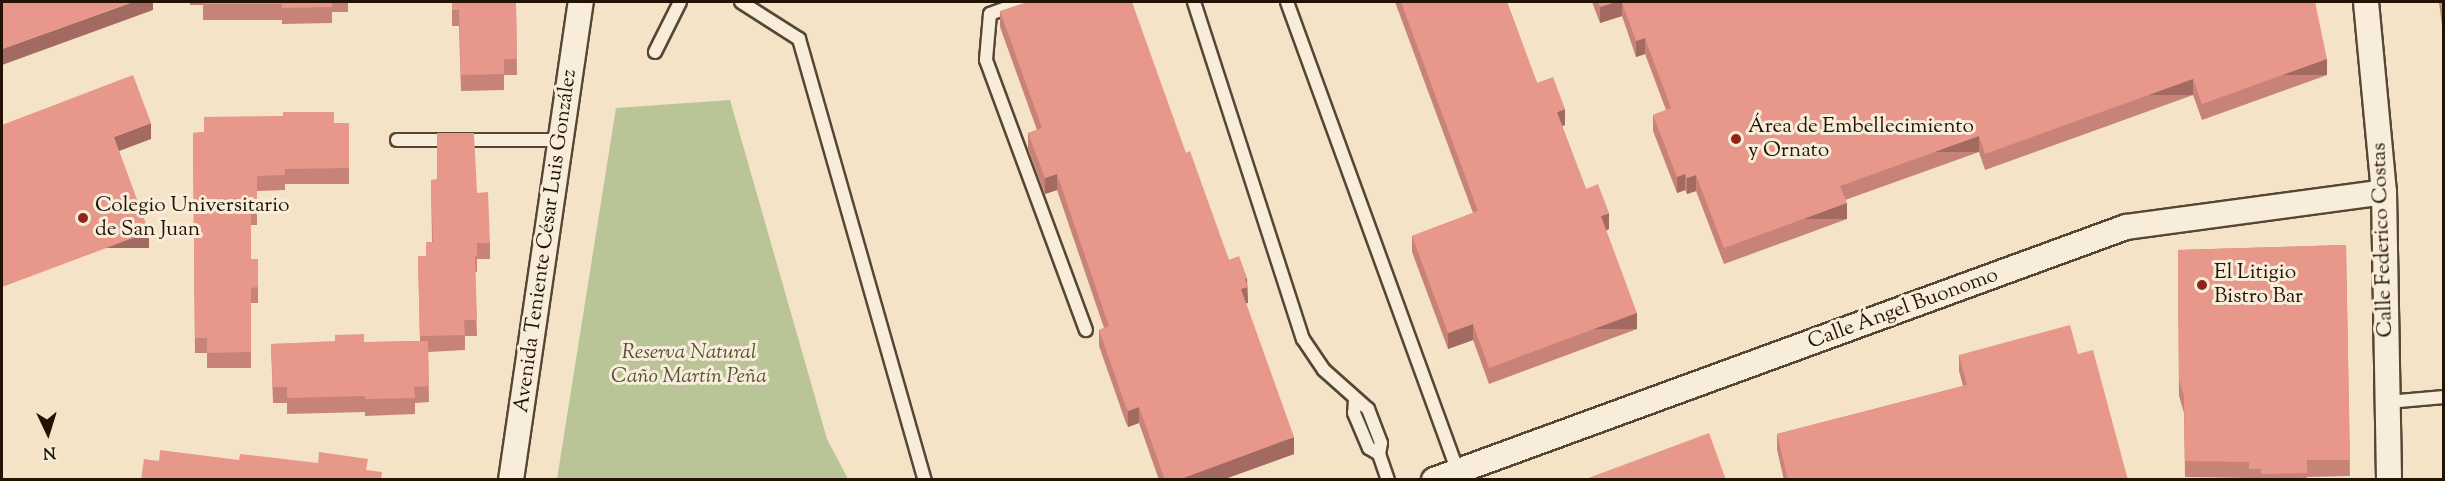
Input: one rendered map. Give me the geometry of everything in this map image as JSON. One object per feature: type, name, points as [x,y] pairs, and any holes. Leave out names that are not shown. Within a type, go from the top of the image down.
[{"type":"street","name":"Avenida Teniente César Luis González","points":[[511,480],[581,2]]},
{"type":"street","name":"Calle Federico Costas","points":[[2366,2],[2384,192],[2389,480]]},
{"type":"street","name":"Calle Ángel Buonomo","points":[[1434,480],[2126,227],[2384,192]]},
{"type":"lane","points":[[655,52],[680,2]]},
{"type":"lane","points":[[741,2],[799,39],[925,480]]},
{"type":"lane","points":[[1023,2],[990,14],[986,60],[1086,330]]},
{"type":"lane","points":[[1194,2],[1304,339],[1324,370],[1344,386],[1355,400],[1368,409],[1381,443],[1379,454],[1388,480]]},
{"type":"lane","points":[[1287,2],[1458,471]]},
{"type":"lane","points":[[397,140],[561,140]]},
{"type":"lane","points":[[2388,402],[2444,397]]},
{"type":"green space","name":"Reserva Natural Caño Martín Peña","points":[[730,100],[827,439],[848,479],[557,479],[616,108]]},
{"type":"building","points":[[2,2],[133,2],[2,49]]},
{"type":"building","points":[[203,2],[332,2],[332,7],[282,8],[282,4],[203,4]]},
{"type":"building","points":[[452,2],[516,2],[517,59],[504,59],[504,74],[461,75],[459,10],[452,10]]},
{"type":"building","points":[[1027,2],[1132,2],[1186,153],[1190,151],[1229,260],[1239,256],[1248,287],[1241,289],[1294,437],[1178,480],[1165,480],[1139,407],[1128,411],[1126,407],[1099,330],[1109,326],[1057,174],[1045,178],[1028,133],[1042,128],[1000,11]]},
{"type":"building","points":[[1401,2],[1507,2],[1537,83],[1553,77],[1565,109],[1557,112],[1586,189],[1598,184],[1609,213],[1601,216],[1637,313],[1489,368],[1473,324],[1448,333],[1412,236],[1478,211]]},
{"type":"building","points":[[1598,2],[1616,2],[1600,7]]},
{"type":"building","points":[[1622,2],[2315,2],[2327,59],[2202,104],[2193,79],[1985,154],[1979,136],[1840,186],[1847,203],[1724,248],[1696,175],[1687,178],[1685,174],[1677,177],[1653,115],[1671,108],[1645,38],[1636,41]]},
{"type":"building","points":[[2441,2],[2444,2],[2444,25]]},
{"type":"building","points":[[133,75],[151,123],[114,137],[149,232],[2,287],[2,125]]},
{"type":"building","points":[[283,112],[334,112],[334,123],[349,123],[349,168],[285,169],[285,175],[257,176],[257,209],[251,209],[251,259],[258,259],[258,287],[251,288],[251,352],[207,353],[207,338],[195,338],[193,133],[204,132],[204,117],[283,116]]},
{"type":"building","points":[[437,133],[474,133],[477,193],[488,192],[490,243],[477,243],[477,256],[475,256],[477,320],[464,320],[465,335],[420,336],[418,256],[426,256],[426,242],[433,242],[431,180],[437,179]]},
{"type":"building","points":[[2346,245],[2350,460],[2307,460],[2307,473],[2261,474],[2261,469],[2249,469],[2249,462],[2185,461],[2184,396],[2179,380],[2178,250]]},
{"type":"building","points":[[2070,325],[2078,354],[2093,350],[2128,480],[1788,480],[1777,434],[1967,385],[1959,355]]},
{"type":"building","points":[[364,334],[364,342],[428,341],[429,386],[414,387],[415,398],[365,399],[365,396],[287,398],[287,387],[273,387],[271,344],[335,341],[335,335]]},
{"type":"building","points":[[1709,433],[1726,480],[1583,480]]},
{"type":"building","points":[[160,450],[239,460],[240,454],[318,463],[319,452],[368,459],[366,470],[382,472],[381,480],[141,480],[144,459],[159,461]]},
{"type":"place","name":"Área de Embellecimiento y Ornato","points":[[1736,139]]},
{"type":"place","name":"Colegio Universitario de San Juan","points":[[83,218]]},
{"type":"place","name":"El Litigio Bistro Bar","points":[[2202,285]]}]
